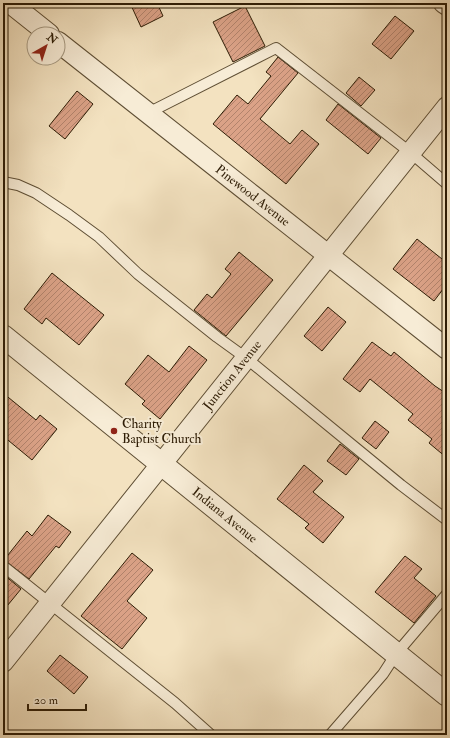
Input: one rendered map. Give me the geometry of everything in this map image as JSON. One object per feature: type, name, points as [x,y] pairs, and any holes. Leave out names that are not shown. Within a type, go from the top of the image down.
[{"type":"street","points":[[10,3],[38,26]]},
{"type":"street","name":"Pinewood Avenue","points":[[66,48],[329,254],[447,350]]},
{"type":"street","name":"Junction Avenue","points":[[3,662],[447,107]]},
{"type":"street","name":"Indiana Avenue","points":[[3,336],[447,695]]},
{"type":"lane","points":[[148,113],[276,48],[410,153],[447,184]]},
{"type":"lane","points":[[3,182],[18,185],[36,193],[98,237],[138,274],[216,337],[246,358],[447,520]]},
{"type":"lane","points":[[3,566],[175,703],[211,735]]},
{"type":"lane","points":[[330,735],[383,674],[396,654],[447,594]]},
{"type":"building","points":[[130,3],[157,3],[163,16],[141,27]]},
{"type":"building","points":[[245,6],[265,46],[233,62],[213,22]]},
{"type":"building","points":[[395,16],[414,31],[391,59],[372,44]]},
{"type":"building","points":[[278,57],[298,73],[260,119],[290,144],[302,130],[319,144],[286,184],[213,124],[237,95],[248,104],[271,76],[266,72]]},
{"type":"building","points":[[359,77],[375,90],[361,106],[346,93]]},
{"type":"building","points":[[77,91],[93,104],[65,139],[49,126]]},
{"type":"building","points":[[338,104],[381,138],[368,154],[326,120]]},
{"type":"building","points":[[417,239],[447,263],[447,284],[434,301],[393,269]]},
{"type":"building","points":[[239,252],[273,280],[226,336],[194,310],[207,294],[212,298],[231,274],[225,269]]},
{"type":"building","points":[[52,273],[104,315],[79,345],[46,318],[42,324],[24,309]]},
{"type":"building","points":[[328,307],[346,322],[322,351],[304,336]]},
{"type":"building","points":[[372,342],[391,356],[394,352],[447,394],[447,458],[429,443],[432,439],[408,420],[413,414],[370,379],[360,392],[343,379]]},
{"type":"building","points":[[189,346],[207,360],[160,419],[142,404],[145,401],[125,384],[148,355],[169,372]]},
{"type":"building","points":[[3,393],[36,420],[40,415],[57,429],[32,460],[3,436]]},
{"type":"building","points":[[375,421],[389,432],[376,449],[362,438]]},
{"type":"building","points":[[340,444],[359,459],[346,475],[327,461]]},
{"type":"building","points":[[304,465],[323,481],[313,492],[344,517],[323,543],[305,528],[309,524],[277,499]]},
{"type":"building","points":[[48,515],[71,532],[59,548],[56,546],[29,579],[4,560],[27,531],[32,536]]},
{"type":"building","points":[[132,553],[153,570],[127,601],[147,618],[122,649],[81,616]]},
{"type":"building","points":[[405,556],[422,569],[414,578],[436,596],[414,623],[375,592]]},
{"type":"building","points":[[3,574],[21,589],[3,611]]},
{"type":"building","points":[[60,655],[88,677],[74,694],[47,671]]},
{"type":"place","name":"Charity Baptist Church","points":[[114,431]]}]
